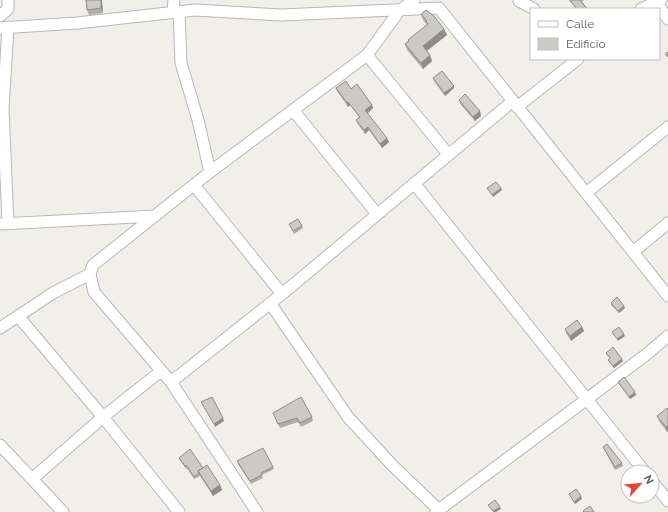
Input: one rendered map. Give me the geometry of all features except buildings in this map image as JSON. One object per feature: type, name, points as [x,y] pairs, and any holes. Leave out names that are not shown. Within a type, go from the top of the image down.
[{"type":"street","points":[[0,16],[8,9],[8,0]]},
{"type":"street","points":[[174,0],[181,62],[198,120],[210,172]]},
{"type":"street","points":[[257,512],[171,382],[94,292],[90,274],[93,265],[210,172],[367,55],[400,10],[414,0]]},
{"type":"street","points":[[519,0],[532,8]]},
{"type":"street","points":[[643,8],[659,1],[668,19]]},
{"type":"street","points":[[155,216],[4,224],[2,109],[4,28],[195,10],[281,15],[439,8],[668,296]]},
{"type":"street","points":[[367,55],[448,154]]},
{"type":"street","points":[[561,72],[563,60]]},
{"type":"street","points":[[171,382],[282,294],[448,154],[577,60]]},
{"type":"street","points":[[293,110],[377,214]]},
{"type":"street","points":[[586,193],[668,127]]},
{"type":"street","points":[[414,183],[639,464]]},
{"type":"street","points":[[194,185],[282,294]]},
{"type":"street","points":[[633,252],[668,223]]},
{"type":"street","points":[[0,328],[53,293],[90,274]]},
{"type":"street","points":[[270,303],[348,417],[392,465],[441,510],[647,354],[668,336]]},
{"type":"street","points":[[18,316],[103,417],[179,512]]},
{"type":"street","points":[[32,479],[103,417],[161,371]]},
{"type":"street","points":[[0,445],[63,512]]},
{"type":"street","points":[[660,490],[668,500]]}]
